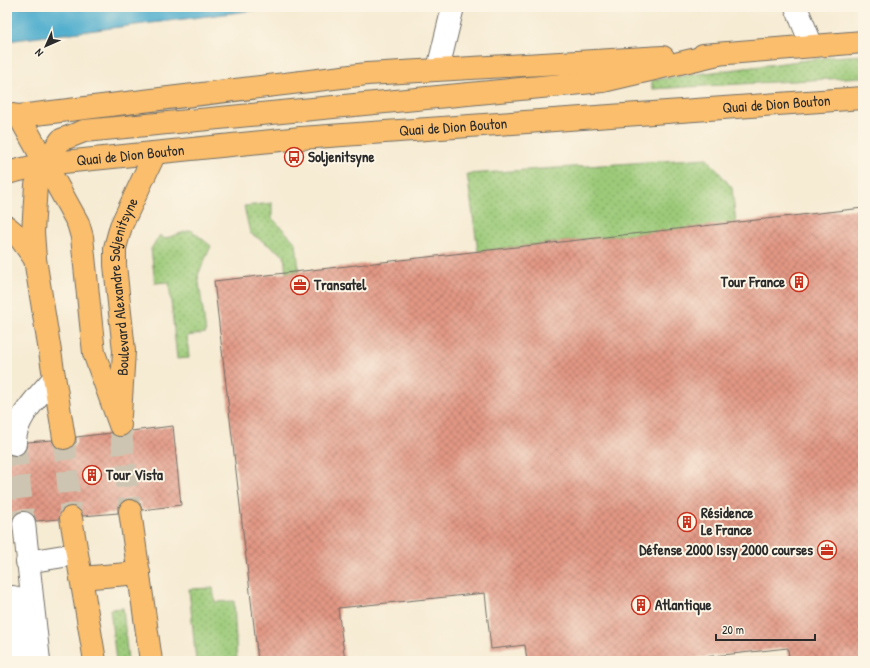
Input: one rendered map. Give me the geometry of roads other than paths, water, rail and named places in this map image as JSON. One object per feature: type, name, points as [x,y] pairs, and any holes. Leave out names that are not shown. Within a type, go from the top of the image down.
[{"type":"main road","name":"Quai de Dion Bouton","points":[[11,117],[367,74],[718,54],[863,42]]},
{"type":"main road","name":"Quai de Dion Bouton","points":[[44,164],[61,140],[84,131],[603,82],[718,54]]},
{"type":"main road","name":"Quai de Dion Bouton","points":[[7,173],[44,164],[301,138],[863,98]]},
{"type":"main road","name":"Boulevard Alexandre Soljenitsyne","points":[[11,117],[44,164],[78,224],[82,237],[94,353],[120,428],[124,351],[115,265],[115,248],[121,226],[155,153]]},
{"type":"main road","points":[[44,164],[36,185],[33,209],[35,259],[64,438]]},
{"type":"main road","points":[[7,227],[20,238],[35,259]]},
{"type":"main road","points":[[130,511],[151,661]]},
{"type":"main road","points":[[71,518],[95,661]]},
{"type":"main road","points":[[81,578],[139,573]]},
{"type":"lane","points":[[438,69],[453,7]]},
{"type":"lane","points":[[796,7],[812,46]]},
{"type":"lane","points":[[15,444],[15,437],[24,415],[54,378]]},
{"type":"lane","points":[[24,523],[27,562],[39,661]]},
{"type":"lane","points":[[27,562],[76,554]]},
{"type":"lane","points":[[13,597],[20,661]]},
{"type":"water","points":[[7,7],[281,7],[7,41]]},
{"type":"tunnel","points":[[121,432],[130,511]]},
{"type":"tunnel","points":[[64,438],[71,518]]},
{"type":"tunnel","points":[[15,444],[24,523]]},
{"type":"place","name":"Soljenitsyne","points":[[294,157]]},
{"type":"place","name":"Tour France","points":[[799,282]]},
{"type":"place","name":"Transatel","points":[[300,285]]},
{"type":"place","name":"Tour Vista","points":[[92,475]]},
{"type":"place","name":"Résidence Le France","points":[[687,522]]},
{"type":"place","name":"Défense 2000 Issy 2000 courses","points":[[827,550]]},
{"type":"place","name":"Atlantique","points":[[641,605]]}]
